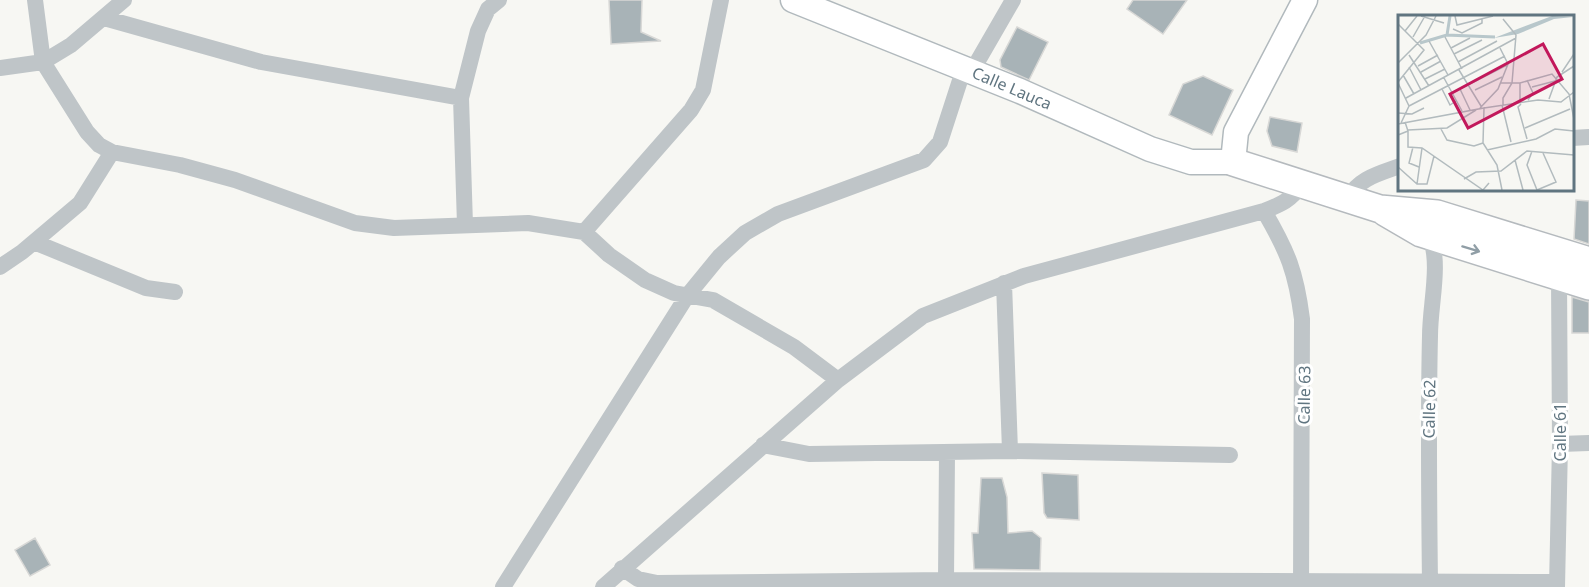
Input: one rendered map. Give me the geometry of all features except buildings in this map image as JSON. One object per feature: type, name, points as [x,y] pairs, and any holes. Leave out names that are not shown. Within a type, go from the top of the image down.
[{"type":"main road","points":[[1233,162],[1433,225],[1571,264],[1589,286]]},
{"type":"street","points":[[35,0],[44,62],[87,132],[99,145],[112,152],[180,165],[235,180],[355,223],[394,228],[528,224],[584,232],[609,255],[645,280],[687,296],[713,300],[794,347],[838,380]]},
{"type":"street","points":[[0,68],[44,62],[71,45],[124,0]]},
{"type":"street","points":[[465,225],[461,98],[478,31],[488,9],[499,0]]},
{"type":"street","points":[[584,232],[691,110],[703,90],[721,0]]},
{"type":"street","name":"Calle Lauca","points":[[793,0],[968,70],[1150,149],[1191,162],[1233,162]]},
{"type":"street","points":[[503,587],[687,296],[719,257],[745,233],[778,214],[924,160],[940,142],[968,70],[1013,0]]},
{"type":"street","points":[[1233,162],[1236,132],[1305,0]]},
{"type":"street","points":[[104,18],[261,63],[461,98]]},
{"type":"street","points":[[1574,138],[1589,136]]},
{"type":"street","points":[[0,267],[80,203],[112,152]]},
{"type":"street","points":[[1347,199],[1355,186],[1371,176],[1398,167]]},
{"type":"street","points":[[603,587],[838,380],[923,316],[1004,283],[1129,246],[1264,212],[1296,194],[1301,185]]},
{"type":"street","name":"Calle 63","points":[[1264,212],[1285,247],[1297,279],[1302,319],[1304,358],[1301,584]]},
{"type":"street","name":"Calle 62","points":[[1430,583],[1428,431],[1430,314],[1435,250],[1433,225]]},
{"type":"street","points":[[34,242],[146,288],[175,292]]},
{"type":"street","name":"Calle 61","points":[[1557,584],[1560,444],[1571,264]]},
{"type":"street","points":[[1004,283],[1010,451]]},
{"type":"street","points":[[1560,444],[1589,443]]},
{"type":"street","points":[[764,445],[809,454],[947,454],[1010,451],[1230,455]]},
{"type":"street","points":[[946,580],[947,454]]},
{"type":"street","points":[[622,568],[638,579],[657,583],[784,584],[946,580],[1005,583],[1557,584]]}]
